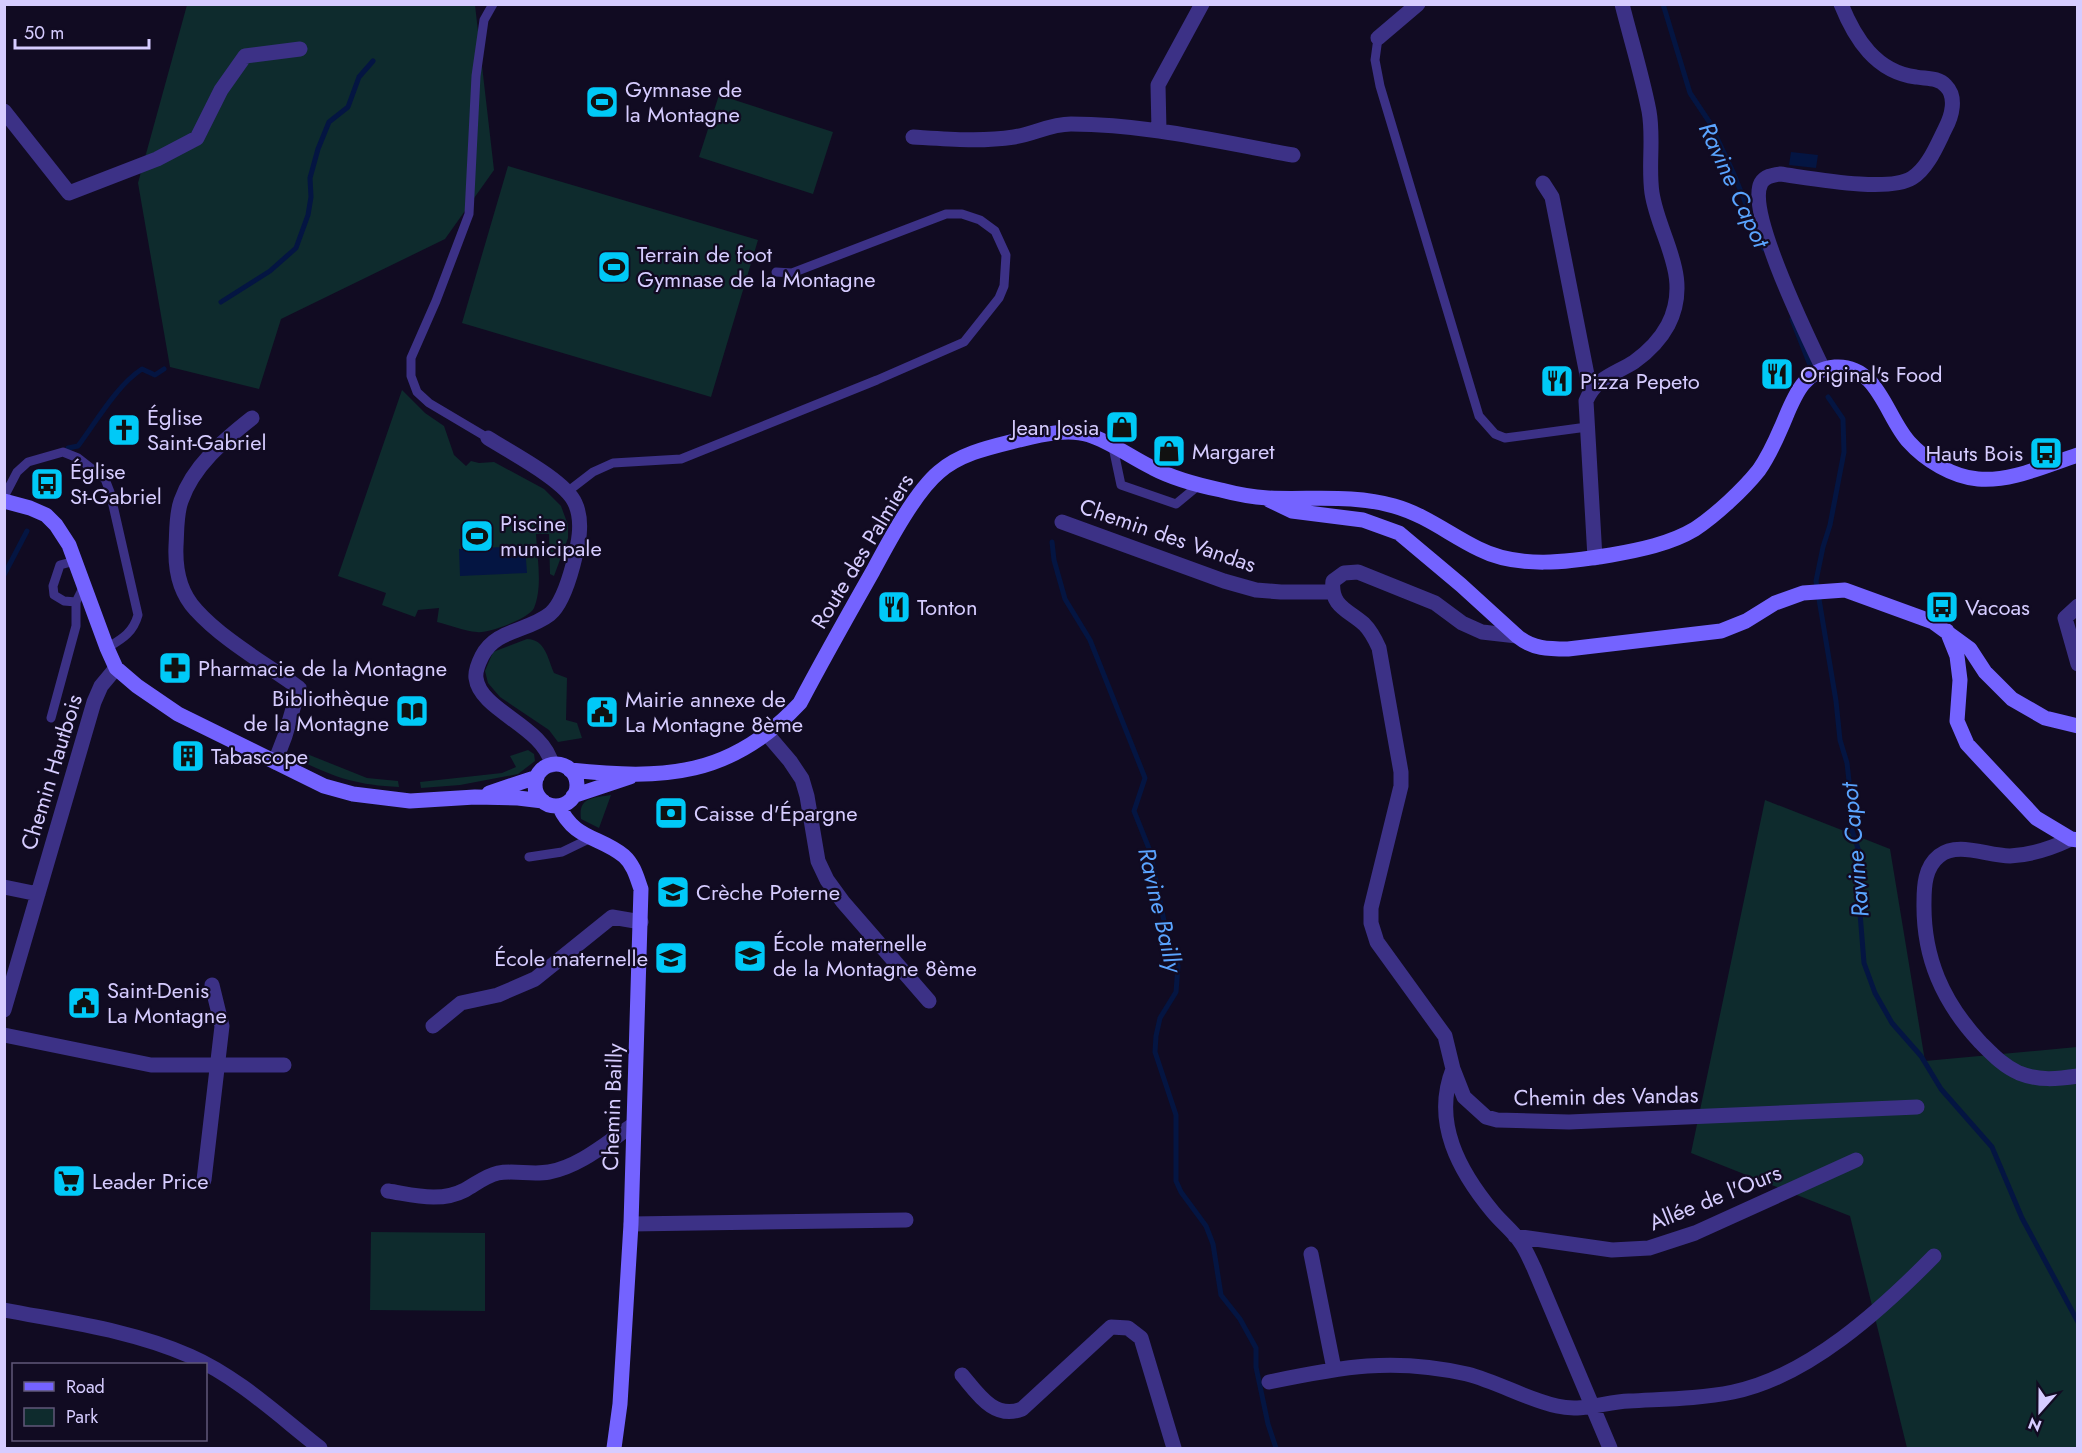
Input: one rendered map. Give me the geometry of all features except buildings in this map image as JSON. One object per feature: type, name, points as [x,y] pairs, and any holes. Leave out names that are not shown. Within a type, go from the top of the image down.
[{"type":"main road","points":[[1264,498],[1350,499],[1389,504],[1411,511],[1480,550],[1504,559],[1530,563],[1595,558],[1635,550],[1678,537],[1696,528],[1734,497],[1758,470],[1770,452],[1798,388],[1815,372],[1839,367],[1851,368],[1863,375],[1874,385],[1909,441],[1935,463],[1957,474],[1976,479],[2004,479],[2078,455]]},
{"type":"main road","name":"Route des Palmiers","points":[[570,770],[638,775],[691,769],[733,756],[783,722],[800,704],[895,531],[935,474],[959,458],[1034,436],[1073,432],[1090,435],[1174,478],[1264,498]]},
{"type":"main road","points":[[1264,498],[1292,511],[1363,520],[1399,533],[1455,579],[1517,636],[1527,644],[1543,649],[1568,649],[1721,631],[1746,621],[1775,603],[1803,593],[1845,590],[1933,622],[1970,649],[1985,672],[2012,699],[2044,718],[2078,726]]},
{"type":"main road","points":[[4,499],[46,515],[56,525],[69,545],[116,668],[137,686],[178,714],[275,762],[324,786],[352,794],[410,801],[475,797],[518,798],[560,806],[570,801],[576,782],[570,770],[552,765],[546,767],[537,777],[475,797]]},
{"type":"main road","points":[[1947,631],[1957,656],[1960,680],[1957,721],[1967,744],[2036,818],[2074,840]]},
{"type":"main road","points":[[1960,680],[1970,671],[1979,669],[1985,672]]},
{"type":"main road","name":"Route des Palmiers","points":[[573,796],[638,775]]},
{"type":"main road","points":[[537,777],[536,790],[543,801]]},
{"type":"main road","name":"Chemin Bailly","points":[[560,806],[568,823],[624,856],[633,866],[641,889],[631,1224],[620,1404],[614,1449]]},
{"type":"street","points":[[1159,130],[1158,85],[1202,4]]},
{"type":"street","points":[[1378,38],[1418,4]]},
{"type":"street","points":[[1595,558],[1586,401],[1590,390],[1604,378],[1634,362],[1658,340],[1674,312],[1677,283],[1671,252],[1652,195],[1649,112],[1622,4]]},
{"type":"street","points":[[1823,369],[1769,247],[1759,203],[1758,190],[1761,181],[1769,176],[1780,174],[1878,185],[1898,184],[1913,178],[1924,165],[1947,126],[1952,107],[1952,98],[1944,84],[1938,80],[1901,74],[1890,70],[1873,58],[1852,28],[1841,4]]},
{"type":"street","points":[[4,111],[69,193],[157,159],[197,138],[221,90],[245,56],[300,49]]},
{"type":"street","points":[[914,137],[958,140],[1006,138],[1054,125],[1069,124],[1159,130],[1293,155]]},
{"type":"street","points":[[1543,183],[1552,197],[1590,390]]},
{"type":"street","points":[[252,418],[213,453],[189,483],[177,519],[176,561],[181,587],[197,611],[223,634],[299,688],[275,762]]},
{"type":"street","points":[[488,438],[562,485],[575,502],[580,520],[571,576],[552,612],[536,623],[500,636],[487,646],[478,662],[476,678],[482,692],[494,705],[508,714],[545,747],[552,765]]},
{"type":"street","name":"Chemin des Vandas","points":[[1062,522],[1224,581],[1256,590],[1332,592],[1337,604],[1365,625],[1373,636],[1379,648],[1401,772],[1401,786],[1371,908],[1371,924],[1377,942],[1445,1036],[1453,1069],[1464,1097],[1486,1117],[1510,1122],[1569,1122],[1917,1107]]},
{"type":"street","points":[[1332,592],[1333,581],[1344,573],[1358,572],[1435,603],[1462,623],[1482,632],[1517,636]]},
{"type":"street","points":[[2078,606],[2065,618],[2078,664]]},
{"type":"street","name":"Chemin Hautbois","points":[[4,1010],[94,702],[101,686],[116,668]]},
{"type":"street","points":[[768,734],[790,760],[801,779],[807,796],[818,861],[827,880],[843,902],[929,1001]]},
{"type":"street","points":[[2074,840],[2047,850],[2010,856],[1959,849],[1940,855],[1929,868],[1924,890],[1923,914],[1929,952],[1939,984],[1961,1021],[1992,1054],[2004,1065],[2019,1073],[2034,1077],[2048,1080],[2078,1076]]},
{"type":"street","points":[[4,887],[38,894]]},
{"type":"street","points":[[433,1026],[461,1003],[498,995],[535,979],[612,917],[641,922]]},
{"type":"street","points":[[204,1180],[222,1026],[212,985]]},
{"type":"street","points":[[4,1035],[140,1064],[284,1065]]},
{"type":"street","points":[[1453,1069],[1444,1098],[1452,1148],[1492,1212],[1521,1242],[1594,1407],[1605,1440],[1611,1449]]},
{"type":"street","points":[[388,1191],[433,1198],[450,1196],[488,1176],[500,1173],[548,1172],[582,1160],[633,1125]]},
{"type":"street","name":"Allée de l'Ours","points":[[1515,1236],[1612,1250],[1650,1248],[1695,1233],[1856,1160]]},
{"type":"street","points":[[631,1224],[906,1220]]},
{"type":"street","points":[[1311,1254],[1334,1369]]},
{"type":"street","points":[[1269,1382],[1334,1369],[1381,1364],[1428,1367],[1468,1375],[1557,1406],[1572,1408],[1734,1392],[1779,1377],[1821,1352],[1860,1324],[1898,1292],[1934,1256]]},
{"type":"street","points":[[4,1310],[155,1342],[204,1363]]},
{"type":"street","points":[[962,1375],[991,1408],[1015,1412],[1022,1409],[1111,1327],[1128,1328],[1141,1338],[1174,1449]]},
{"type":"street","points":[[207,1365],[226,1375],[320,1449]]},
{"type":"lane","points":[[488,438],[429,402],[417,392],[411,376],[411,358],[436,301],[469,214],[476,76],[484,20],[493,4]]},
{"type":"lane","points":[[1378,38],[1375,60],[1380,86],[1479,416],[1495,434],[1505,438],[1587,427]]},
{"type":"lane","points":[[567,492],[593,472],[613,463],[681,459],[877,380],[964,342],[999,298],[1004,286],[1006,255],[995,231],[980,220],[962,214],[946,214],[792,273],[776,272]]},
{"type":"lane","points":[[1113,447],[1120,485],[1176,504],[1199,485]]},
{"type":"lane","points":[[4,499],[17,472],[28,462],[63,452],[78,458],[105,479],[138,615],[128,635],[107,648]]},
{"type":"lane","points":[[75,561],[60,566],[53,586],[54,595],[64,601],[76,602]]},
{"type":"lane","points":[[51,718],[76,626],[76,602],[84,586]]},
{"type":"lane","points":[[530,857],[562,852],[591,838]]},
{"type":"green space","points":[[187,5],[475,5],[494,170],[445,239],[281,319],[259,389],[170,367],[138,183]]},
{"type":"green space","points":[[719,95],[833,132],[813,194],[699,157]]},
{"type":"green space","name":"Terrain de foot Gymnase de la Montagne","points":[[508,166],[758,240],[711,397],[462,323]]},
{"type":"green space","points":[[402,390],[425,413],[444,426],[454,455],[466,466],[471,461],[494,462],[544,489],[561,506],[568,525],[568,538],[554,576],[550,574],[549,534],[536,534],[539,571],[537,599],[531,612],[517,621],[482,632],[462,629],[437,622],[439,608],[418,610],[415,617],[382,605],[386,593],[338,576]]},
{"type":"green space","points":[[527,639],[538,642],[548,656],[554,673],[567,678],[566,720],[577,723],[582,738],[558,742],[549,730],[500,697],[488,683],[485,671],[493,652]]},
{"type":"green space","points":[[528,750],[534,754],[535,761],[518,774],[460,785],[421,788],[420,782],[502,773],[516,767],[510,756]]},
{"type":"green space","points":[[302,752],[367,778],[398,781],[399,787],[359,782],[324,772],[299,760]]},
{"type":"green space","points":[[611,795],[599,828],[581,819],[584,803],[593,798]]},
{"type":"green space","points":[[1765,800],[1890,849],[1925,1061],[2077,1047],[2077,1448],[1907,1448],[1850,1216],[1691,1153]]},
{"type":"green space","points":[[371,1232],[485,1233],[485,1311],[370,1310]]},
{"type":"water","points":[[1791,152],[1818,155],[1816,168],[1789,165]]},
{"type":"water","points":[[525,546],[527,573],[460,576],[459,549]]},
{"type":"waterway","name":"Ravine Capot","points":[[1663,4],[1690,93],[1710,123],[1733,172],[1764,249]]},
{"type":"waterway","points":[[221,302],[270,271],[296,248],[308,215],[311,197],[310,178],[329,122],[348,107],[359,77],[373,61]]},
{"type":"waterway","name":"Ravine Capot","points":[[1792,319],[1810,365]]},
{"type":"waterway","points":[[68,448],[78,446],[107,404],[133,376],[142,369],[155,375],[164,369]]},
{"type":"waterway","name":"Ravine Capot","points":[[1828,397],[1843,419],[1844,452],[1830,525],[1816,581],[1836,701],[1840,740],[1847,763],[1850,824],[1861,858],[1860,913],[1864,963],[1875,993],[1892,1023],[1921,1056],[1941,1089],[1992,1147],[2022,1218],[2078,1322]]},
{"type":"waterway","points":[[4,575],[27,531]]},
{"type":"waterway","name":"Ravine Bailly","points":[[1052,542],[1054,560],[1065,599],[1090,640],[1145,778],[1134,811],[1150,851],[1168,941],[1178,966],[1176,992],[1160,1018],[1155,1052],[1176,1115],[1176,1181],[1181,1192],[1206,1226],[1213,1244],[1221,1295],[1240,1319],[1256,1348],[1256,1367],[1268,1424],[1276,1448]]},
{"type":"place","name":"Gymnase de la Montagne","points":[[602,102]]},
{"type":"place","name":"Terrain de foot Gymnase de la Montagne","points":[[614,267]]},
{"type":"place","name":"Original's Food","points":[[1777,374]]},
{"type":"place","name":"Pizza Pepeto","points":[[1557,381]]},
{"type":"place","name":"Jean Josia","points":[[1122,427]]},
{"type":"place","name":"Église Saint-Gabriel","points":[[124,430]]},
{"type":"place","name":"Margaret","points":[[1169,451]]},
{"type":"place","name":"Hauts Bois","points":[[2046,453]]},
{"type":"place","name":"Église St-Gabriel","points":[[47,484]]},
{"type":"place","name":"Piscine municipale","points":[[477,536]]},
{"type":"place","name":"Tonton","points":[[894,607]]},
{"type":"place","name":"Vacoas","points":[[1942,607]]},
{"type":"place","name":"Pharmacie de la Montagne","points":[[175,668]]},
{"type":"place","name":"Bibliothèque de la Montagne","points":[[412,711]]},
{"type":"place","name":"Mairie annexe de La Montagne 8ème","points":[[602,712]]},
{"type":"place","name":"Tabascope","points":[[188,756]]},
{"type":"place","name":"Caisse d'Épargne","points":[[671,813]]},
{"type":"place","name":"Crèche Poterne","points":[[673,892]]},
{"type":"place","name":"École maternelle de la Montagne 8ème","points":[[750,956]]},
{"type":"place","name":"École maternelle","points":[[671,958]]},
{"type":"place","name":"Saint-Denis La Montagne","points":[[84,1003]]},
{"type":"place","name":"Leader Price","points":[[69,1181]]}]
